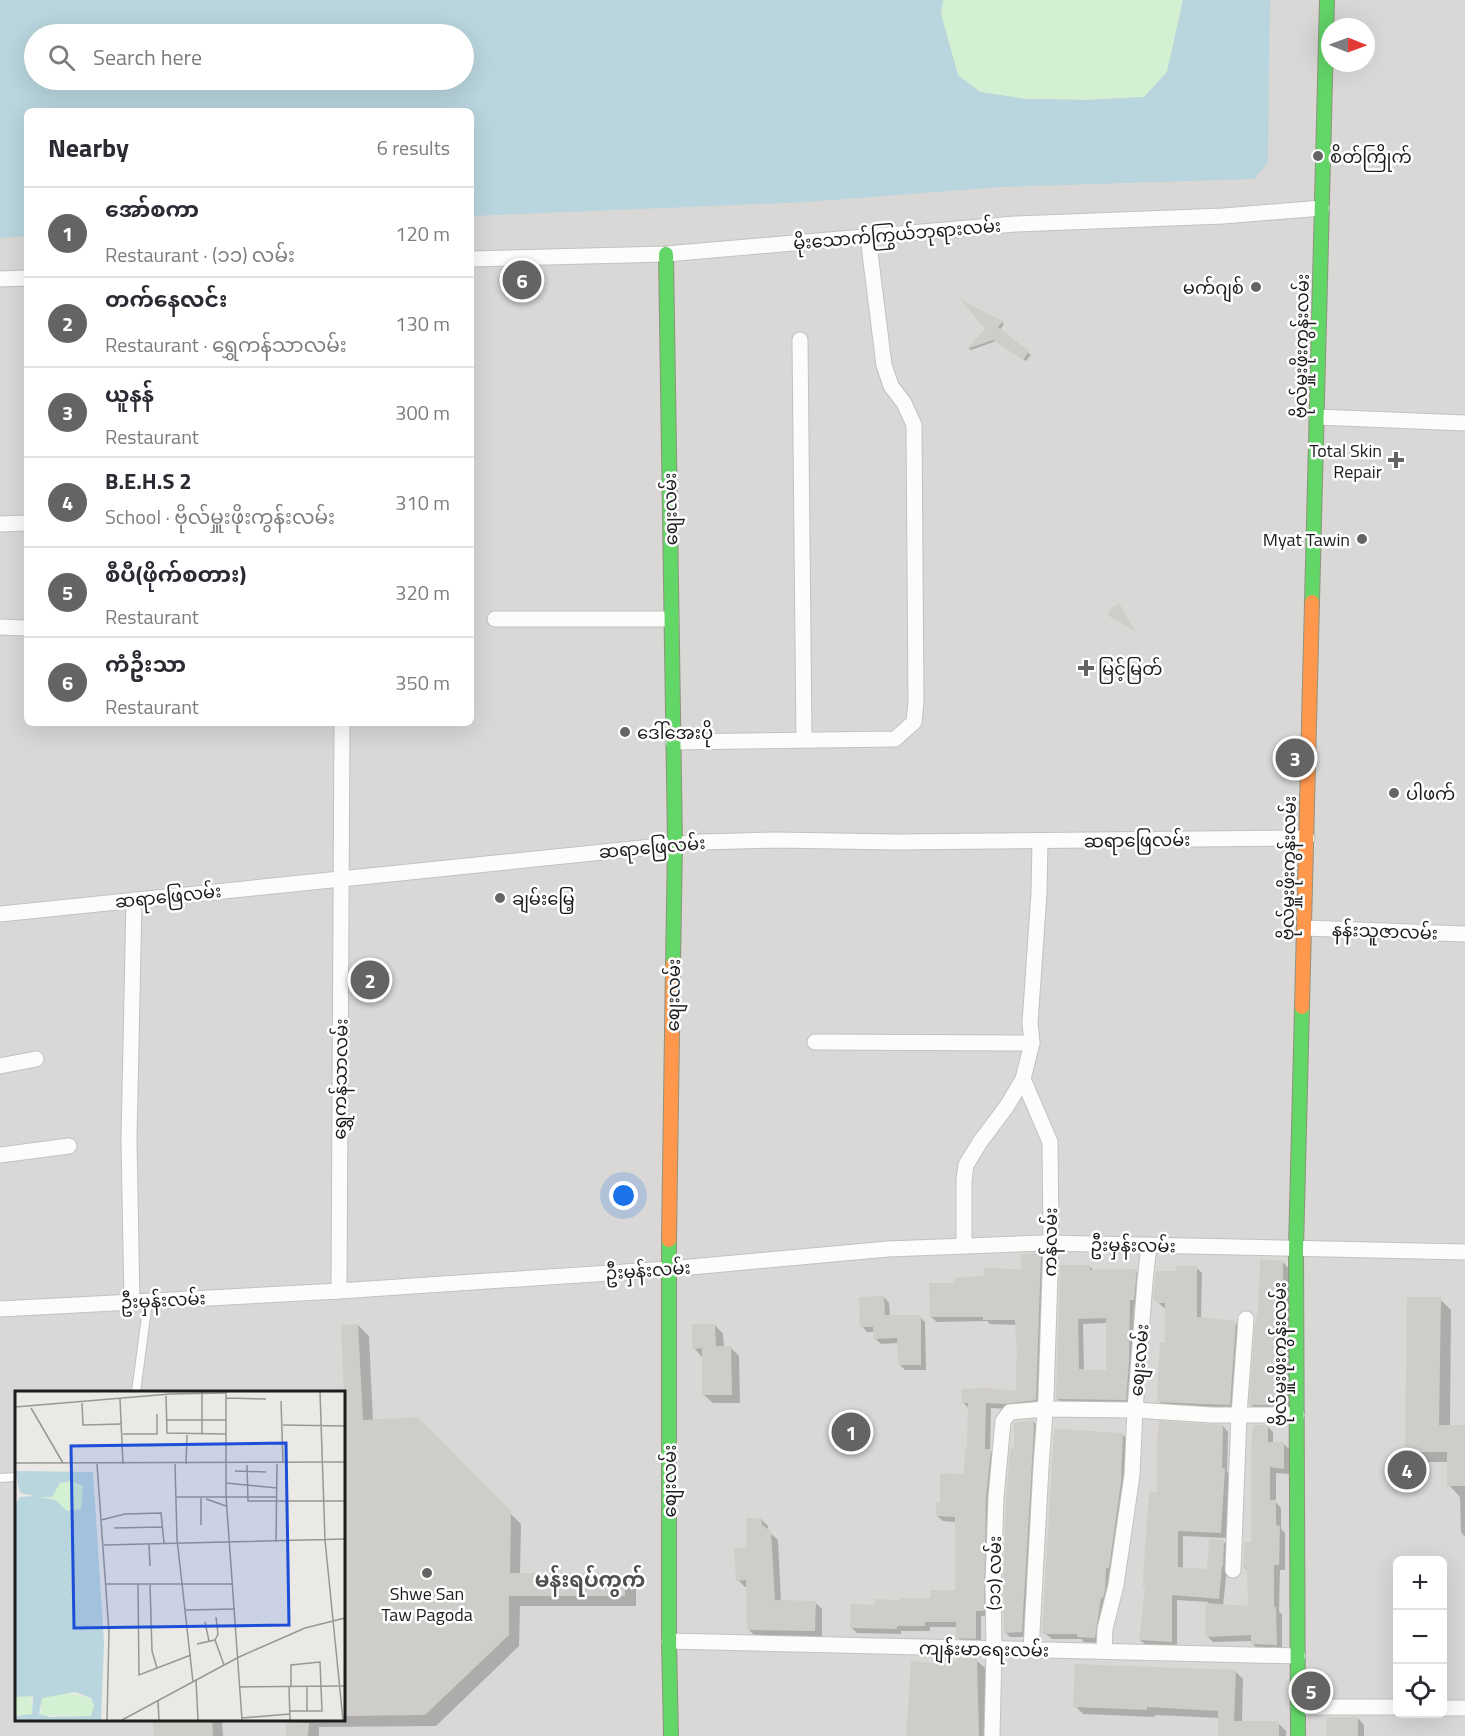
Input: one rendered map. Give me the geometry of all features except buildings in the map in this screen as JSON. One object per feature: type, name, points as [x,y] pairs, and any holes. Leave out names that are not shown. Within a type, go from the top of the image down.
[{"type":"street","name":"ဗိုလ်မှူးဖိုးကွန်းလမ်း","points":[[1298,1736],[1296,1249],[1327,0]]},
{"type":"street","name":"မိုးသောက်ကြွယ်ဘုရားလမ်း","points":[[474,259],[666,254],[1015,224],[1222,216],[1322,208]]},
{"type":"street","points":[[673,742],[895,739],[914,722],[916,689],[914,425],[904,403],[891,386],[884,365],[868,237]]},
{"type":"street","name":"စျေးလမ်း","points":[[666,254],[675,844],[669,1269],[671,1736]]},
{"type":"street","points":[[0,279],[24,278]]},
{"type":"street","points":[[800,340],[804,740]]},
{"type":"street","points":[[1317,417],[1465,423]]},
{"type":"street","points":[[0,524],[24,524]]},
{"type":"street","points":[[495,619],[671,619]]},
{"type":"street","points":[[0,627],[24,628]]},
{"type":"street","name":"‌ရွှေကန်သာလမ်း","points":[[339,1291],[342,726]]},
{"type":"street","name":"ဆရာဖြေလမ်း","points":[[0,914],[675,844],[776,840],[896,842],[1307,838]]},
{"type":"street","points":[[964,1246],[966,1165],[1023,1079],[1032,1043],[1030,1023],[1039,893],[1040,841]]},
{"type":"street","points":[[132,1302],[129,1140],[134,900]]},
{"type":"street","name":"နန်းသူဇာလမ်း","points":[[1305,928],[1465,934]]},
{"type":"street","points":[[815,1042],[1032,1043]]},
{"type":"street","points":[[0,1066],[36,1059]]},
{"type":"street","name":"ကန်လမ်း","points":[[1023,1079],[1050,1142],[1051,1243],[1045,1409],[1031,1650]]},
{"type":"street","points":[[0,1155],[69,1146]]},
{"type":"street","name":"ဦးမှန်းလမ်း","points":[[0,1309],[339,1291],[669,1269],[888,1249],[964,1246],[1051,1243],[1465,1252]]},
{"type":"street","name":"စျေးလမ်း","points":[[1104,1652],[1105,1629],[1118,1575],[1132,1475],[1149,1245]]},
{"type":"street","points":[[1233,1570],[1239,1415],[1246,1319]]},
{"type":"street","points":[[1045,1409],[1239,1415],[1297,1414]]},
{"type":"street","name":"(၁၁) လမ်း","points":[[992,1736],[996,1497],[1003,1421],[1010,1412],[1045,1409]]},
{"type":"street","name":"ကျန်းမာရေးလမ်း","points":[[669,1641],[1298,1656]]},
{"type":"street","points":[[1298,1707],[1393,1707]]},
{"type":"street","points":[[1447,1708],[1465,1708]]},
{"type":"lane","points":[[136,1391],[148,1301]]},
{"type":"lane","points":[[0,1478],[15,1477]]},
{"type":"shaded area","points":[[0,0],[1465,0],[1465,1736],[0,1736]]},
{"type":"green space","points":[[943,0],[1183,0],[1167,72],[1144,97],[1088,100],[1026,99],[980,92],[958,75],[941,14]]},
{"type":"water","points":[[0,0],[943,0],[941,14],[958,75],[980,92],[1026,99],[1088,100],[1144,97],[1167,72],[1183,0],[1270,0],[1268,163],[1254,179],[1001,187],[807,202],[474,216],[474,108],[24,108],[24,236],[0,238]]},
{"type":"traffic: fast","points":[[1312,602],[1327,0]]},
{"type":"traffic: fast","points":[[666,254],[675,844],[673,964]]},
{"type":"traffic: fast","points":[[1298,1736],[1296,1249],[1302,1007]]},
{"type":"traffic: fast","points":[[669,1240],[671,1736]]},
{"type":"traffic: slow","points":[[1302,1007],[1312,602]]},
{"type":"traffic: slow","points":[[669,1240],[673,964]]},
{"type":"place","name":"စိတ်ကြိုက်","points":[[1318,156]]},
{"type":"place","name":"ကံဦးသာ","points":[[522,280]]},
{"type":"place","name":"မက်ဂျစ်","points":[[1256,287]]},
{"type":"place","name":"Total Skin Repair","points":[[1396,460]]},
{"type":"place","name":"Myat Tawin","points":[[1362,539]]},
{"type":"place","name":"မြင့်မြတ်","points":[[1086,668]]},
{"type":"place","name":"ဒေါ်အေးပို","points":[[625,732]]},
{"type":"place","name":"ယူနန်","points":[[1295,758]]},
{"type":"place","name":"ပါဖက်","points":[[1394,793]]},
{"type":"place","name":"ချမ်းမြေ့","points":[[500,898]]},
{"type":"place","name":"တက်နေလင်း","points":[[370,980]]},
{"type":"place","name":"အော်စကာ","points":[[851,1432]]},
{"type":"place","name":"B.E.H.S 2","points":[[1407,1470]]},
{"type":"place","name":"Shwe San Taw Pagoda","points":[[427,1573]]},
{"type":"place","name":"စီပီ(ဖိုက်စတား)","points":[[1311,1691]]},
{"type":"district","name":"မန်းရပ်ကွက်","points":[[590,1579]]}]
